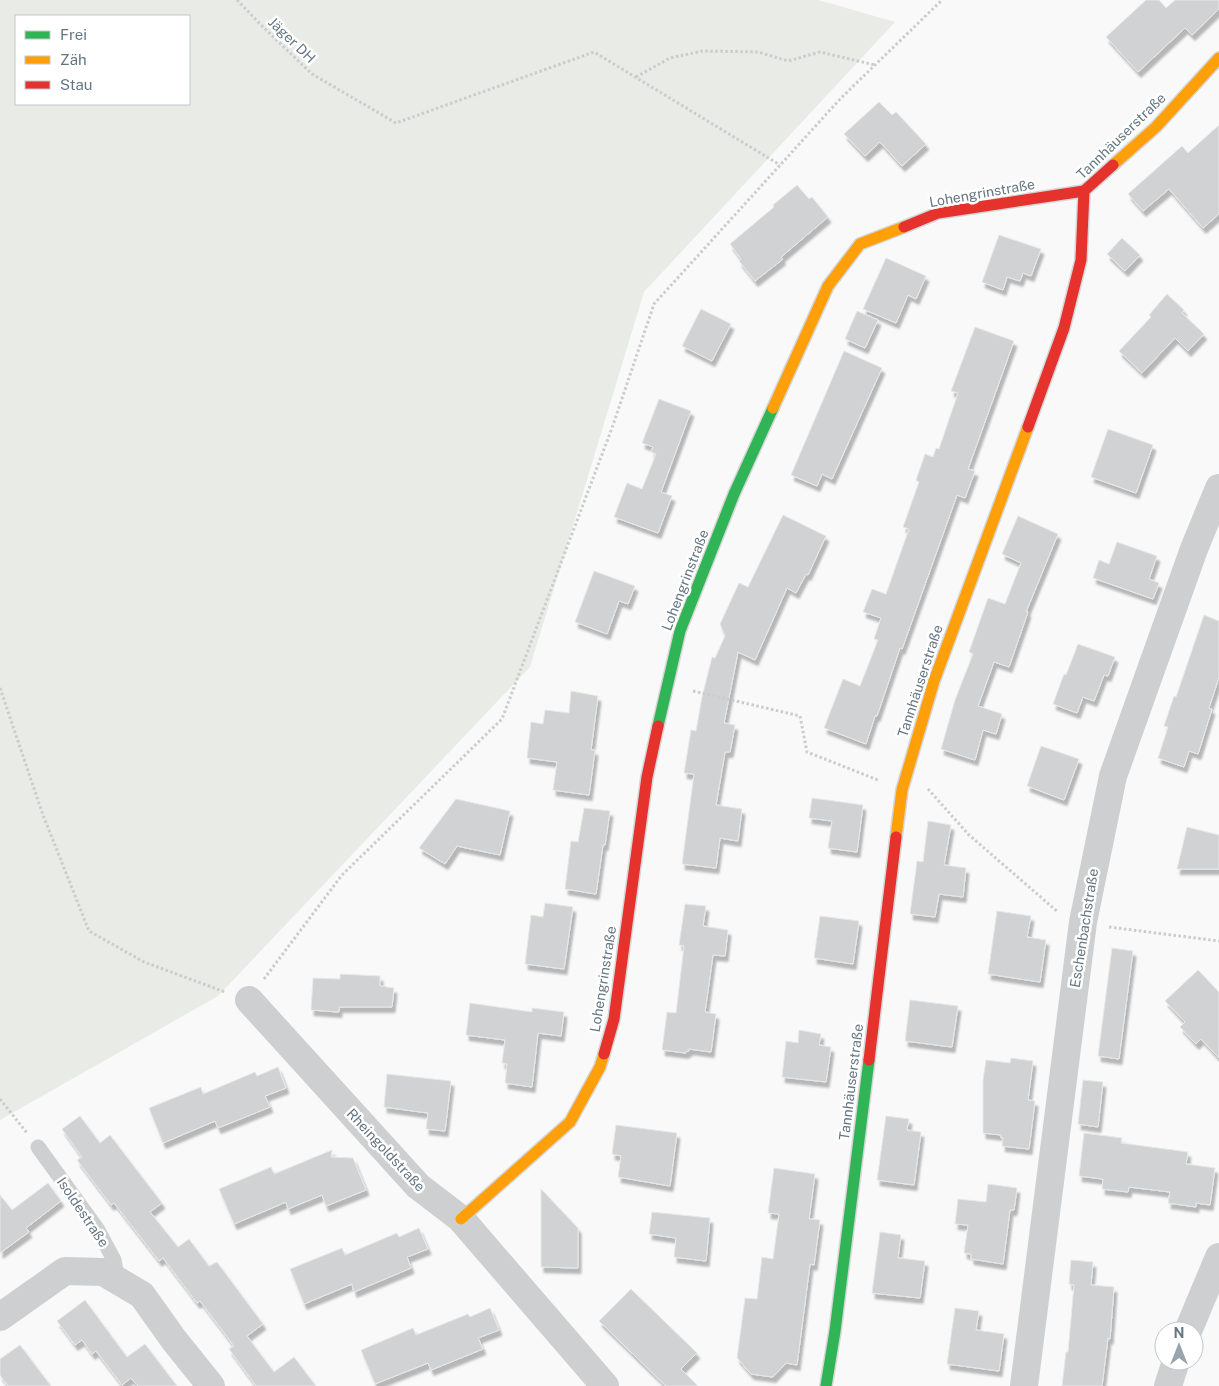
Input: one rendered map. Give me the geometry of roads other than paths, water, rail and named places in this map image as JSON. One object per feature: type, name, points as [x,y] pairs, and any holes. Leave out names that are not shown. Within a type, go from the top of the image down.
[{"type":"street","name":"Tannhäuserstraße","points":[[826,1386],[835,1331],[902,790],[908,767],[934,681],[1064,328],[1081,260],[1084,191],[1156,127],[1219,58]]},
{"type":"street","name":"Lohengrinstraße","points":[[461,1219],[570,1122],[600,1067],[614,1019],[647,777],[680,631],[734,494],[828,286],[860,244],[938,213],[1084,191]]},
{"type":"street","name":"Eschenbachstraße","points":[[1024,1386],[1083,922],[1113,776],[1194,549],[1219,488]]},
{"type":"street","name":"Rheingoldstraße","points":[[249,1000],[418,1186],[461,1219],[605,1386]]},
{"type":"street","points":[[1192,1321],[1219,1257]]},
{"type":"street","points":[[0,1317],[65,1271],[103,1272],[142,1295],[210,1386]]},
{"type":"street","points":[[1168,1386],[1173,1371]]},
{"type":"lane","name":"Isoldestraße","points":[[38,1147],[98,1230],[114,1260],[118,1281]]}]
